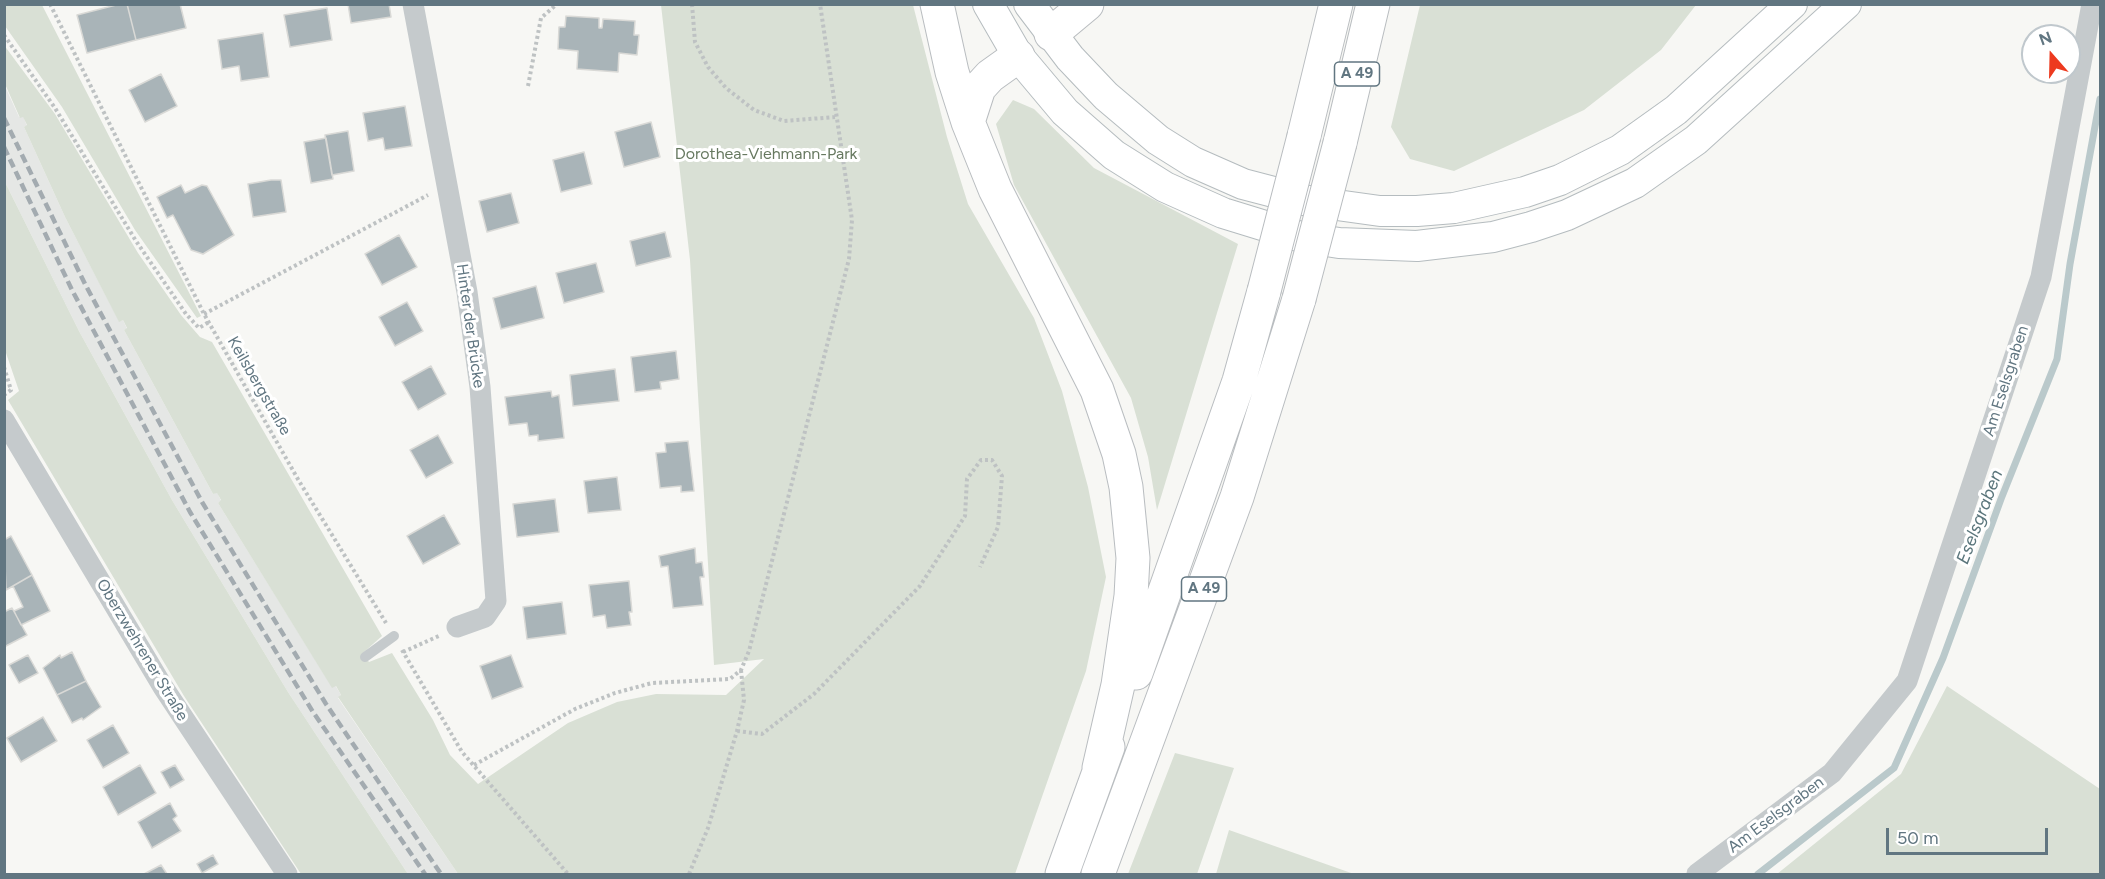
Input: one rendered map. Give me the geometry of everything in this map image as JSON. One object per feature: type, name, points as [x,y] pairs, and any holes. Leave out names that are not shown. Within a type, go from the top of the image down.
[{"type":"highway","points":[[937,4],[952,72],[968,122],[995,189],[1097,390],[1113,432],[1126,486],[1132,548],[1131,596],[1120,675],[1099,768]]},
{"type":"highway","points":[[1051,34],[1087,4]]},
{"type":"highway","name":"A 49","points":[[1062,874],[1099,768],[1121,716],[1239,381],[1304,136],[1336,4]]},
{"type":"highway","name":"A 49","points":[[1098,874],[1237,497],[1299,299],[1373,4]]},
{"type":"highway","points":[[968,122],[979,88],[990,76],[1018,56]]},
{"type":"main road","points":[[988,4],[1018,56],[1046,91],[1089,134],[1139,172],[1191,199],[1262,226],[1301,237],[1340,243],[1416,246],[1484,238],[1531,227],[1576,211],[1635,183],[1696,140],[1846,4]]},
{"type":"main road","points":[[1029,4],[1088,78],[1135,123],[1176,152],[1212,171],[1275,194],[1371,210],[1417,211],[1454,208],[1525,192],[1570,175],[1620,150],[1676,110],[1792,4]]},
{"type":"main road","points":[[1018,56],[1051,34]]},
{"type":"street","name":"Hinter der Brücke","points":[[413,4],[448,184],[480,387],[496,601],[485,617],[457,627]]},
{"type":"street","name":"Am Eselsgraben","points":[[1697,874],[1832,773],[1907,681],[2040,277],[2092,4]]},
{"type":"street","name":"Oberzwehrener Straße","points":[[6,426],[163,687],[287,874]]},
{"type":"lane","points":[[365,657],[394,636]]},
{"type":"path","name":"Keilsbergstraße","points":[[50,4],[204,314],[299,481],[462,752],[568,874]]},
{"type":"path","points":[[528,87],[541,18],[556,4]]},
{"type":"path","points":[[692,4],[695,42],[708,67],[726,88],[754,110],[784,121],[835,117]]},
{"type":"path","points":[[474,765],[575,710],[615,693],[652,683],[730,679],[741,670],[749,651],[849,259],[852,220],[820,4]]},
{"type":"path","points":[[4,35],[55,108],[136,242],[186,314],[199,328],[209,322]]},
{"type":"path","points":[[204,314],[448,184]]},
{"type":"path","points":[[4,367],[11,390],[4,395]]},
{"type":"path","points":[[737,731],[762,734],[814,694],[920,586],[965,516],[967,479],[981,460],[992,460],[1002,476],[998,527],[980,567]]},
{"type":"path","points":[[403,652],[457,627]]},
{"type":"path","points":[[689,874],[708,828],[737,731],[744,700],[741,670]]},
{"type":"shaded area","points":[[4,84],[19,117],[23,116],[27,126],[24,127],[65,217],[119,321],[123,320],[127,329],[124,330],[213,494],[217,492],[221,501],[218,503],[332,687],[335,685],[341,695],[338,698],[458,874],[408,874],[288,692],[172,500],[79,331],[5,182]]},
{"type":"green space","points":[[1420,4],[1696,5],[1661,50],[1584,110],[1454,171],[1410,159],[1391,127]]},
{"type":"green space","points":[[4,5],[42,5],[201,316],[197,318],[135,230],[62,107],[5,26]]},
{"type":"green space","name":"Dorothea-Viehmann-Park","points":[[661,5],[913,5],[947,137],[968,204],[1034,318],[1062,391],[1088,487],[1106,577],[1086,671],[1015,874],[458,874],[338,697],[341,695],[336,686],[332,688],[218,503],[221,500],[217,493],[213,494],[124,330],[127,328],[123,320],[119,322],[65,217],[24,127],[27,125],[23,117],[20,118],[5,84],[4,45],[55,114],[138,253],[181,315],[200,337],[212,342],[382,636],[363,653],[365,657],[369,662],[392,653],[433,720],[450,755],[478,784],[568,723],[617,702],[656,694],[726,695],[764,659],[714,665],[690,260]]},
{"type":"green space","points":[[1013,100],[1034,109],[1094,168],[1238,244],[1157,510],[1148,457],[1131,398],[1014,185],[996,124]]},
{"type":"green space","points":[[5,182],[79,331],[172,500],[288,692],[408,874],[301,874],[184,696],[8,400],[19,391],[5,350]]},
{"type":"green space","points":[[1947,686],[2100,789],[2100,874],[1777,874],[1901,774]]},
{"type":"green space","points":[[1175,753],[1234,768],[1197,874],[1128,874]]},
{"type":"green space","points":[[1229,830],[1354,874],[1216,874]]},
{"type":"building","points":[[127,4],[136,40],[87,53],[77,15]]},
{"type":"building","points":[[127,4],[180,4],[186,28],[136,40]]},
{"type":"building","points":[[348,4],[389,4],[391,17],[351,23]]},
{"type":"building","points":[[327,8],[332,40],[290,47],[284,15]]},
{"type":"building","points":[[566,16],[599,18],[599,28],[602,28],[603,19],[635,21],[634,35],[639,35],[637,55],[619,53],[618,72],[577,69],[578,51],[558,49],[559,27],[565,27]]},
{"type":"building","points":[[263,33],[269,77],[241,81],[239,66],[222,69],[218,40]]},
{"type":"building","points":[[161,74],[177,106],[145,122],[129,90]]},
{"type":"building","points":[[405,106],[412,146],[385,150],[383,138],[368,141],[363,113]]},
{"type":"building","points":[[651,122],[660,157],[624,167],[615,132]]},
{"type":"building","points":[[348,131],[354,171],[332,175],[325,135]]},
{"type":"building","points":[[326,138],[333,179],[311,183],[304,142]]},
{"type":"building","points":[[584,152],[592,184],[561,192],[553,160]]},
{"type":"building","points":[[281,180],[286,212],[253,217],[248,184]]},
{"type":"building","points":[[181,185],[185,193],[202,185],[207,186],[234,235],[203,254],[191,250],[173,215],[167,218],[157,197]]},
{"type":"building","points":[[511,193],[519,223],[487,232],[479,201]]},
{"type":"building","points":[[665,232],[671,257],[636,266],[630,241]]},
{"type":"building","points":[[399,235],[417,267],[382,285],[365,254]]},
{"type":"building","points":[[596,263],[604,292],[564,303],[556,273]]},
{"type":"building","points":[[536,286],[544,318],[501,329],[493,298]]},
{"type":"building","points":[[407,302],[423,331],[395,346],[379,317]]},
{"type":"building","points":[[676,351],[679,379],[660,382],[661,389],[635,392],[631,357]]},
{"type":"building","points":[[431,366],[446,394],[418,410],[402,382]]},
{"type":"building","points":[[615,369],[619,401],[573,406],[570,375]]},
{"type":"building","points":[[551,391],[552,397],[559,395],[564,438],[538,441],[538,435],[529,436],[527,423],[509,425],[505,397]]},
{"type":"building","points":[[438,435],[453,463],[426,478],[410,450]]},
{"type":"building","points":[[688,441],[694,491],[681,492],[681,486],[660,488],[656,453],[666,452],[665,443]]},
{"type":"building","points":[[617,477],[621,510],[588,513],[584,481]]},
{"type":"building","points":[[555,499],[559,532],[517,537],[513,504]]},
{"type":"building","points":[[444,515],[460,544],[423,564],[407,536]]},
{"type":"building","points":[[11,536],[32,575],[6,590],[4,540]]},
{"type":"building","points":[[695,548],[696,563],[702,562],[704,577],[700,577],[703,605],[673,608],[668,566],[661,567],[659,556]]},
{"type":"building","points":[[32,575],[50,611],[21,625],[14,611],[23,607],[13,586]]},
{"type":"building","points":[[629,581],[631,625],[607,628],[605,615],[593,617],[589,585]]},
{"type":"building","points":[[562,602],[566,634],[527,639],[523,607]]},
{"type":"building","points":[[12,608],[27,635],[4,647],[4,612]]},
{"type":"building","points":[[72,652],[86,681],[57,695],[43,668],[60,655],[61,658]]},
{"type":"building","points":[[28,655],[38,673],[19,683],[9,665]]},
{"type":"building","points":[[511,655],[523,687],[492,699],[480,666]]},
{"type":"building","points":[[86,681],[101,707],[83,720],[82,718],[72,723],[57,695]]},
{"type":"building","points":[[43,717],[57,741],[21,762],[7,738]]},
{"type":"building","points":[[113,725],[129,753],[103,768],[87,740]]},
{"type":"building","points":[[140,765],[156,793],[118,815],[103,787]]},
{"type":"building","points":[[175,765],[184,780],[170,788],[161,772]]},
{"type":"building","points":[[170,803],[177,816],[173,819],[181,831],[152,848],[138,822]]},
{"type":"building","points":[[213,855],[218,864],[202,873],[197,864]]},
{"type":"building","points":[[161,865],[167,874],[144,874]]},
{"type":"waterway","name":"Eselsgraben","points":[[1758,874],[1894,768],[1943,658],[2001,499],[2057,359],[2070,264],[2100,99]]},
{"type":"railway","points":[[4,118],[85,284],[202,502],[326,704],[441,874]]},
{"type":"railway","points":[[4,147],[72,290],[190,512],[313,712],[425,874]]}]
